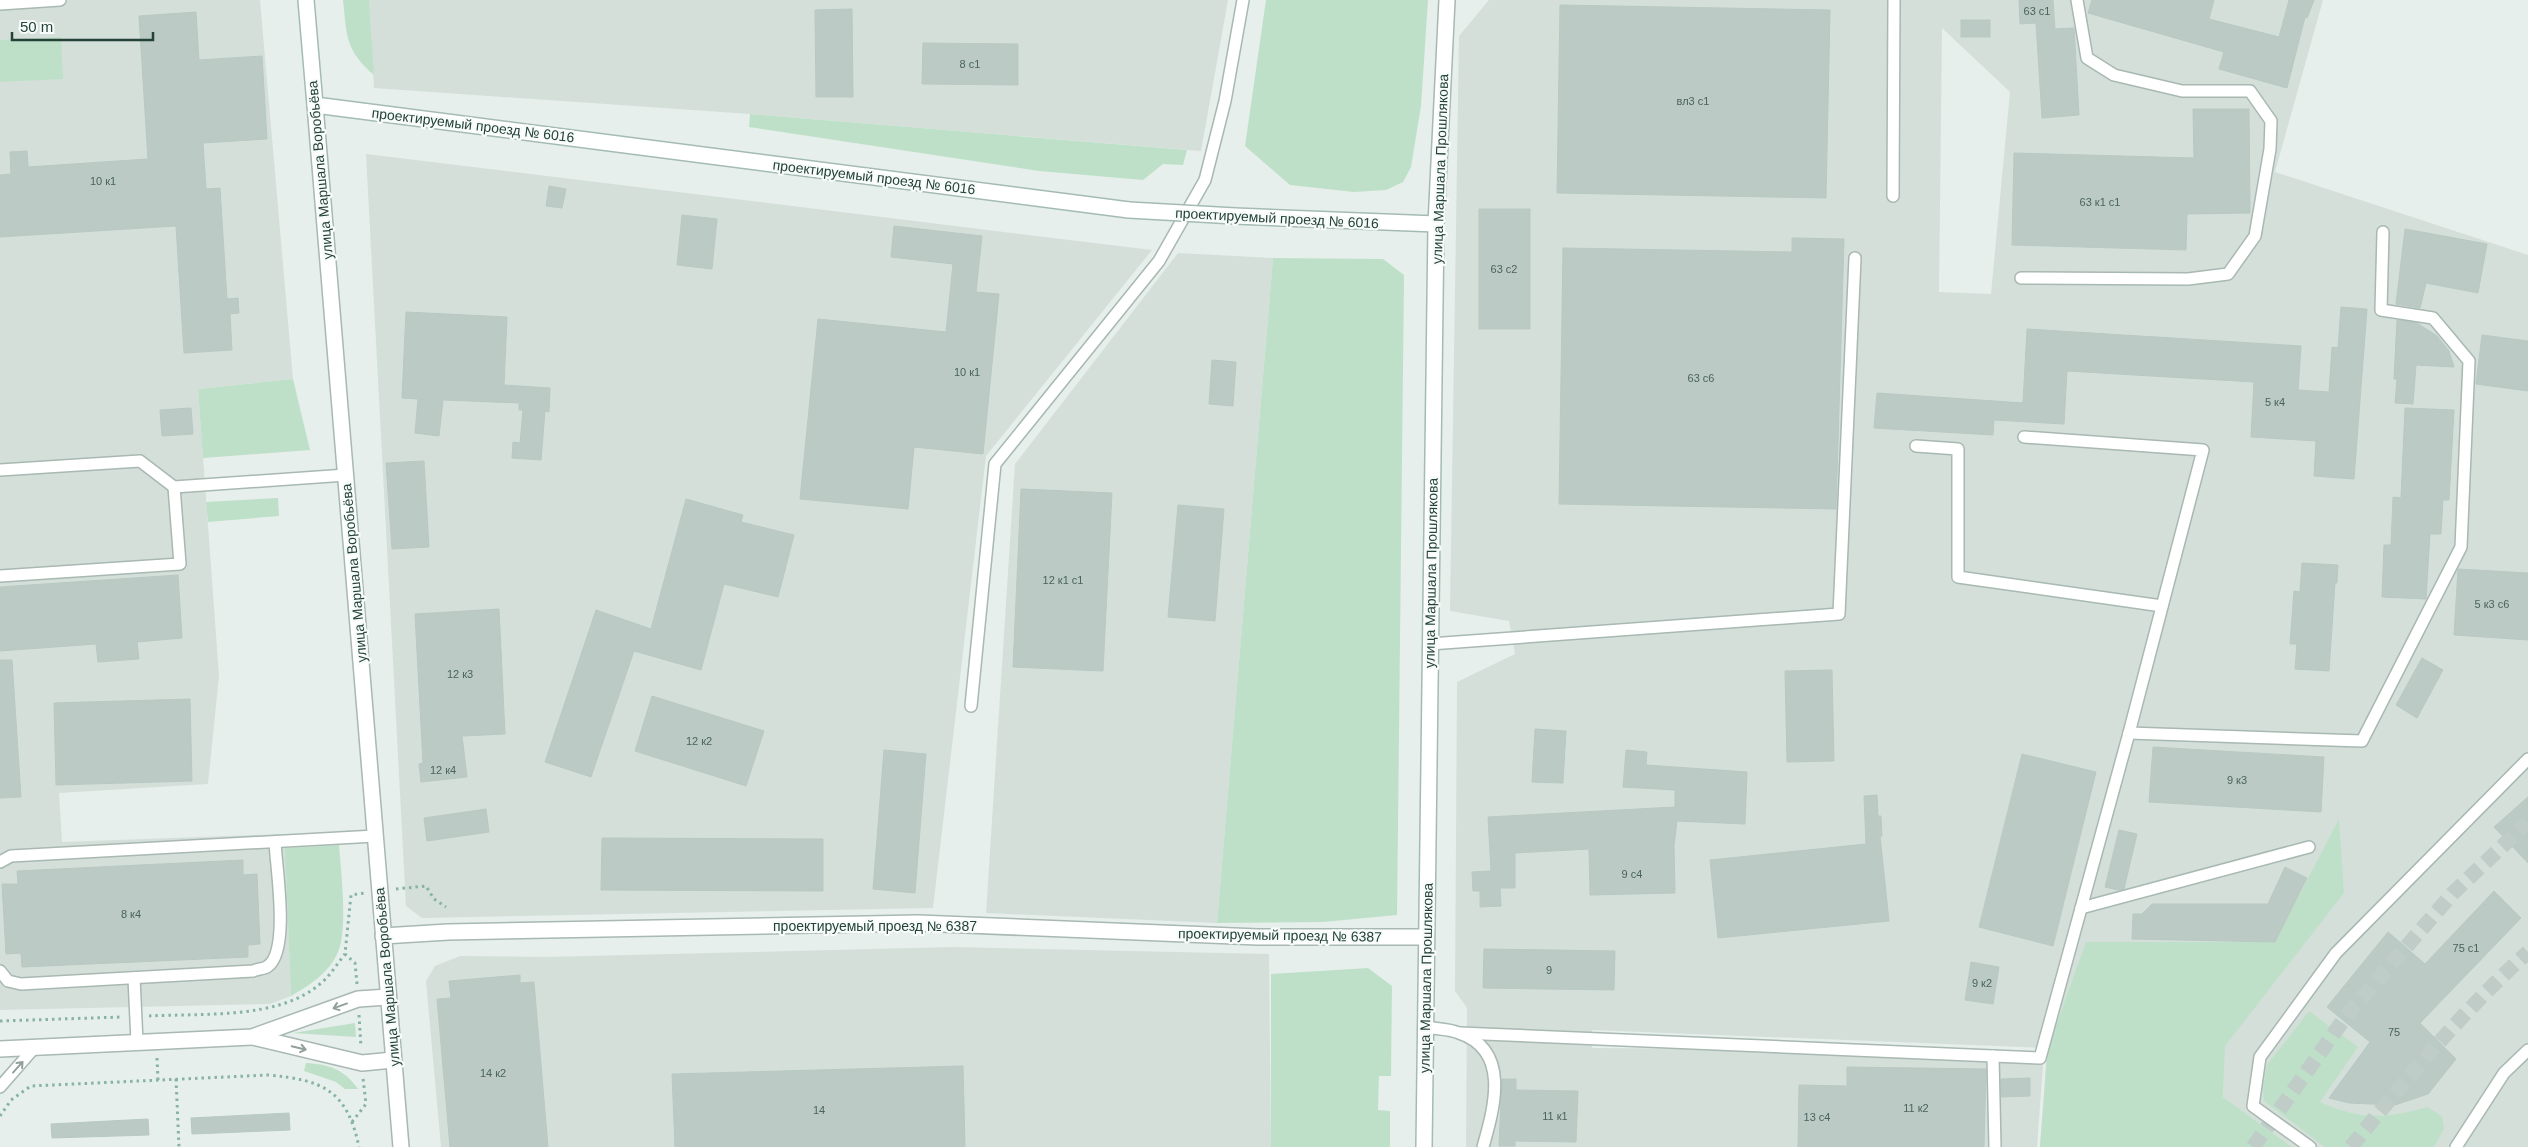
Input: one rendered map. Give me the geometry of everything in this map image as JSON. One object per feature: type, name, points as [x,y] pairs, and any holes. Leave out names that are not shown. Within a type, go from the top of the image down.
[{"type":"street","name":"улица Маршала Воробьёва","points":[[306,0],[401,1147]]},
{"type":"street","name":"улица Маршала Прошлякова","points":[[1424,1147],[1436,224],[1447,0]]},
{"type":"street","name":"проектируемый проезд № 6016","points":[[315,105],[1129,210],[1436,224]]},
{"type":"street","name":"проектируемый проезд № 6387","points":[[383,936],[448,932],[918,923],[1258,937],[1426,937]]},
{"type":"street","points":[[0,1049],[252,1036],[358,999],[388,997]]},
{"type":"street","points":[[252,1036],[362,1063],[393,1060]]},
{"type":"lane","points":[[0,4],[60,0]]},
{"type":"lane","points":[[971,706],[995,464],[1159,261],[1205,180],[1225,101],[1243,0]]},
{"type":"lane","points":[[1893,196],[1894,0]]},
{"type":"lane","points":[[2021,278],[2188,279],[2228,274],[2255,236],[2270,149],[2270,121],[2250,91],[2182,91],[2114,75],[2087,58],[2077,0]]},
{"type":"lane","points":[[2129,733],[2362,741],[2440,590],[2461,547],[2469,361],[2433,318],[2381,310],[2383,232]]},
{"type":"lane","points":[[1430,644],[1839,614],[1855,258]]},
{"type":"lane","points":[[1425,1026],[1460,1033],[2040,1058],[2129,733],[2203,450],[2024,437]]},
{"type":"lane","points":[[1916,446],[1958,449],[1958,577],[2162,606]]},
{"type":"lane","points":[[0,470],[140,461],[174,487],[346,475]]},
{"type":"lane","points":[[0,576],[180,564],[174,487]]},
{"type":"lane","points":[[2310,1147],[2253,1106],[2260,1057],[2336,953],[2528,759]]},
{"type":"lane","points":[[0,862],[11,856],[375,836]]},
{"type":"lane","points":[[0,971],[8,981],[21,984],[253,971],[268,966],[277,954],[280,937],[275,842]]},
{"type":"lane","points":[[2081,908],[2309,847]]},
{"type":"lane","points":[[134,978],[136,1042]]},
{"type":"lane","points":[[1460,1033],[1481,1046],[1489,1057],[1495,1075],[1493,1110],[1483,1147]]},
{"type":"lane","points":[[0,1087],[35,1047]]},
{"type":"lane","points":[[2456,1147],[2504,1073],[2528,1050]]},
{"type":"lane","points":[[1993,1056],[1995,1147]]},
{"type":"path","points":[[0,1021],[136,1017],[262,1010],[285,1005],[305,996],[321,984],[345,954],[351,895],[426,886],[434,899],[446,906]]},
{"type":"path","points":[[345,954],[355,963],[366,1104],[352,1123]]},
{"type":"path","points":[[0,1116],[11,1100],[31,1086],[268,1075],[296,1078],[316,1084],[333,1093],[347,1108],[359,1147]]},
{"type":"path","points":[[176,1079],[179,1147]]},
{"type":"shaded area","points":[[0,0],[260,0],[293,379],[198,389],[219,676],[208,784],[59,793],[62,842],[285,834],[291,996],[270,1004],[0,1010]]},
{"type":"shaded area","points":[[369,0],[1228,0],[1201,151],[750,114],[374,88]]},
{"type":"shaded area","points":[[1489,0],[2323,0],[2275,172],[2528,255],[2528,1147],[2292,1147],[2223,1097],[2224,1047],[2040,1147],[2047,1048],[1592,1030],[1592,1048],[2044,1051],[2037,1147],[1466,1147],[1467,1008],[1455,991],[1457,682],[1515,654],[1509,621],[1450,611],[1459,36]],"holes":[[[1942,28],[2010,92],[1991,294],[1939,292]]]},
{"type":"shaded area","points":[[366,154],[1152,250],[986,456],[933,908],[422,918],[406,906]]},
{"type":"shaded area","points":[[1178,253],[1273,258],[1217,923],[986,913],[1015,464]]},
{"type":"shaded area","points":[[953,947],[1269,954],[1271,1147],[441,1147],[426,981],[435,966],[460,956],[545,957]]},
{"type":"green space","points":[[343,0],[369,0],[374,75],[357,58],[349,42]]},
{"type":"green space","points":[[1266,0],[1428,0],[1421,106],[1411,167],[1403,182],[1386,190],[1354,192],[1290,185],[1245,146]]},
{"type":"green space","points":[[61,37],[63,79],[0,82],[0,40]]},
{"type":"green space","points":[[750,114],[1187,150],[1183,165],[1163,164],[1143,180],[1039,171],[749,127]]},
{"type":"green space","points":[[1273,258],[1383,259],[1404,275],[1397,915],[1323,922],[1217,923]]},
{"type":"green space","points":[[293,379],[310,450],[203,458],[198,389]]},
{"type":"green space","points":[[278,498],[279,516],[208,522],[206,502]]},
{"type":"green space","points":[[2339,819],[2344,893],[2225,1046],[2223,1097],[2292,1147],[2040,1147],[2048,1048],[2086,942],[2275,942]]},
{"type":"green space","points":[[339,845],[343,930],[338,952],[324,972],[312,983],[291,996],[285,848]]},
{"type":"green space","points":[[1368,968],[1392,986],[1391,1076],[1379,1076],[1378,1110],[1390,1111],[1390,1147],[1271,1147],[1271,974]]},
{"type":"green space","points":[[2309,1011],[2358,1047],[2320,1102],[2348,1112],[2373,1116],[2398,1114],[2427,1107],[2442,1116],[2444,1129],[2434,1147],[2325,1147],[2264,1101],[2263,1088],[2267,1065]]},
{"type":"green space","points":[[355,1023],[356,1037],[293,1033]]},
{"type":"green space","points":[[306,1063],[336,1069],[348,1077],[358,1089],[345,1089],[336,1082],[304,1071]]},
{"type":"building","points":[[2019,0],[2053,0],[2055,29],[2074,28],[2079,115],[2042,118],[2036,23],[2020,24]]},
{"type":"building","points":[[2092,0],[2214,0],[2209,19],[2279,37],[2289,0],[2314,0],[2307,18],[2305,17],[2287,88],[2219,69],[2224,52],[2088,13]]},
{"type":"building","points":[[1560,5],[1830,10],[1826,198],[1557,193]]},
{"type":"building","points":[[852,9],[853,97],[816,97],[815,10]]},
{"type":"building","points":[[196,12],[199,60],[262,56],[267,139],[203,143],[206,189],[220,188],[227,299],[238,298],[239,313],[230,314],[232,350],[184,353],[176,226],[0,237],[0,175],[11,174],[10,152],[27,151],[28,167],[148,159],[139,16]]},
{"type":"building","points":[[1961,20],[1990,20],[1990,37],[1961,37]]},
{"type":"building","points":[[923,43],[1018,44],[1018,85],[922,84]]},
{"type":"building","points":[[2193,109],[2249,109],[2250,213],[2187,214],[2186,250],[2012,245],[2014,153],[2194,158]]},
{"type":"building","points":[[549,186],[566,189],[562,208],[546,206]]},
{"type":"building","points":[[1479,209],[1530,209],[1530,329],[1479,329]]},
{"type":"building","points":[[682,215],[717,219],[712,269],[677,265]]},
{"type":"building","points":[[894,226],[982,236],[976,292],[999,294],[983,454],[914,447],[908,509],[800,499],[818,319],[946,332],[953,264],[891,257]]},
{"type":"building","points":[[2405,229],[2487,244],[2478,293],[2426,283],[2420,308],[2396,304]]},
{"type":"building","points":[[1792,238],[1844,239],[1836,509],[1559,504],[1563,248],[1792,252]]},
{"type":"building","points":[[2341,307],[2367,309],[2354,479],[2314,476],[2316,441],[2251,437],[2254,382],[2067,371],[2064,424],[1994,420],[1993,435],[1874,428],[1877,393],[2023,403],[2027,329],[2301,346],[2298,390],[2329,392],[2332,347],[2338,348]]},
{"type":"building","points":[[406,312],[507,317],[504,385],[550,388],[549,412],[545,411],[541,460],[512,458],[513,442],[520,443],[523,410],[519,410],[519,403],[443,400],[439,436],[415,433],[418,399],[402,398]]},
{"type":"building","points":[[2397,320],[2417,323],[2437,336],[2449,351],[2454,367],[2416,365],[2413,404],[2395,403],[2397,379],[2394,379]]},
{"type":"building","points":[[2482,335],[2528,341],[2528,391],[2476,384]]},
{"type":"building","points":[[1212,360],[1236,362],[1233,406],[1209,404]]},
{"type":"building","points":[[191,408],[193,434],[162,436],[160,410]]},
{"type":"building","points":[[2405,408],[2454,410],[2449,500],[2443,500],[2441,534],[2430,534],[2426,599],[2382,597],[2384,545],[2391,545],[2393,497],[2401,498]]},
{"type":"building","points":[[424,461],[429,547],[392,549],[386,463]]},
{"type":"building","points":[[1021,489],[1112,493],[1103,671],[1013,667]]},
{"type":"building","points":[[686,499],[743,515],[741,522],[794,535],[778,597],[724,584],[701,670],[634,651],[591,777],[545,762],[596,610],[651,629]]},
{"type":"building","points":[[1178,505],[1224,509],[1215,621],[1168,617]]},
{"type":"building","points":[[2302,563],[2338,565],[2329,671],[2295,669],[2297,644],[2290,644],[2294,591],[2300,592]]},
{"type":"building","points":[[2458,569],[2528,573],[2528,640],[2454,635]]},
{"type":"building","points":[[178,575],[182,638],[137,642],[139,659],[98,662],[96,644],[0,651],[0,587]]},
{"type":"building","points":[[499,609],[505,734],[462,736],[467,777],[421,782],[419,764],[423,763],[415,614]]},
{"type":"building","points":[[2422,658],[2443,670],[2417,718],[2396,705]]},
{"type":"building","points":[[0,660],[12,660],[21,797],[0,798]]},
{"type":"building","points":[[1832,670],[1834,761],[1787,762],[1785,671]]},
{"type":"building","points":[[652,696],[764,731],[746,786],[635,751]]},
{"type":"building","points":[[190,699],[192,781],[56,785],[54,703]]},
{"type":"building","points":[[1535,729],[1566,731],[1563,783],[1532,782]]},
{"type":"building","points":[[2153,747],[2324,757],[2321,812],[2149,802]]},
{"type":"building","points":[[884,750],[926,754],[915,893],[873,889]]},
{"type":"building","points":[[1626,750],[1647,752],[1646,765],[1747,772],[1745,824],[1677,821],[1674,846],[1675,893],[1590,895],[1589,849],[1515,853],[1515,888],[1500,888],[1501,906],[1480,907],[1480,891],[1473,891],[1472,872],[1491,871],[1488,817],[1675,807],[1675,790],[1623,787]]},
{"type":"building","points":[[2022,754],[2096,772],[2053,946],[1979,927]]},
{"type":"building","points":[[1877,795],[1878,816],[1881,816],[1882,836],[1880,836],[1889,921],[1718,938],[1710,860],[1866,844],[1864,796]]},
{"type":"building","points":[[2528,797],[2528,863],[2494,827]]},
{"type":"building","points":[[486,809],[489,832],[427,841],[424,818]]},
{"type":"building","points":[[2119,830],[2137,834],[2124,889],[2118,890],[2105,887]]},
{"type":"building","points":[[602,838],[823,839],[823,891],[601,890]]},
{"type":"building","points":[[243,860],[243,875],[257,874],[260,944],[248,945],[248,957],[22,967],[21,953],[6,954],[2,884],[18,884],[17,871]]},
{"type":"building","points":[[2285,867],[2307,878],[2275,942],[2132,939],[2133,914],[2142,914],[2152,904],[2268,904]]},
{"type":"building","points":[[2494,891],[2521,918],[2420,1023],[2456,1059],[2428,1094],[2395,1105],[2349,1103],[2329,1098],[2370,1042],[2327,1007],[2388,932],[2425,964]]},
{"type":"building","points":[[1484,949],[1615,951],[1614,990],[1483,988]]},
{"type":"building","points":[[1971,962],[1999,967],[1993,1004],[1965,1000]]},
{"type":"building","points":[[520,975],[520,983],[534,982],[548,1147],[450,1147],[437,999],[451,998],[449,981]]},
{"type":"building","points":[[963,1066],[965,1147],[675,1147],[672,1074]]},
{"type":"building","points":[[1847,1067],[1986,1069],[1984,1147],[1798,1147],[1799,1085],[1847,1086]]},
{"type":"building","points":[[2030,1078],[2030,1096],[2001,1097],[2001,1079]]},
{"type":"building","points":[[1502,1079],[1516,1079],[1516,1090],[1578,1091],[1576,1142],[1515,1141],[1515,1146],[1499,1146]]},
{"type":"building","points":[[289,1113],[290,1130],[192,1134],[191,1118]]},
{"type":"building","points":[[148,1119],[149,1135],[52,1138],[51,1124]]},
{"type":"tunnel","points":[[2253,1147],[2347,1015],[2453,893],[2528,822]]},
{"type":"tunnel","points":[[2351,1147],[2436,1046],[2528,952]]}]
